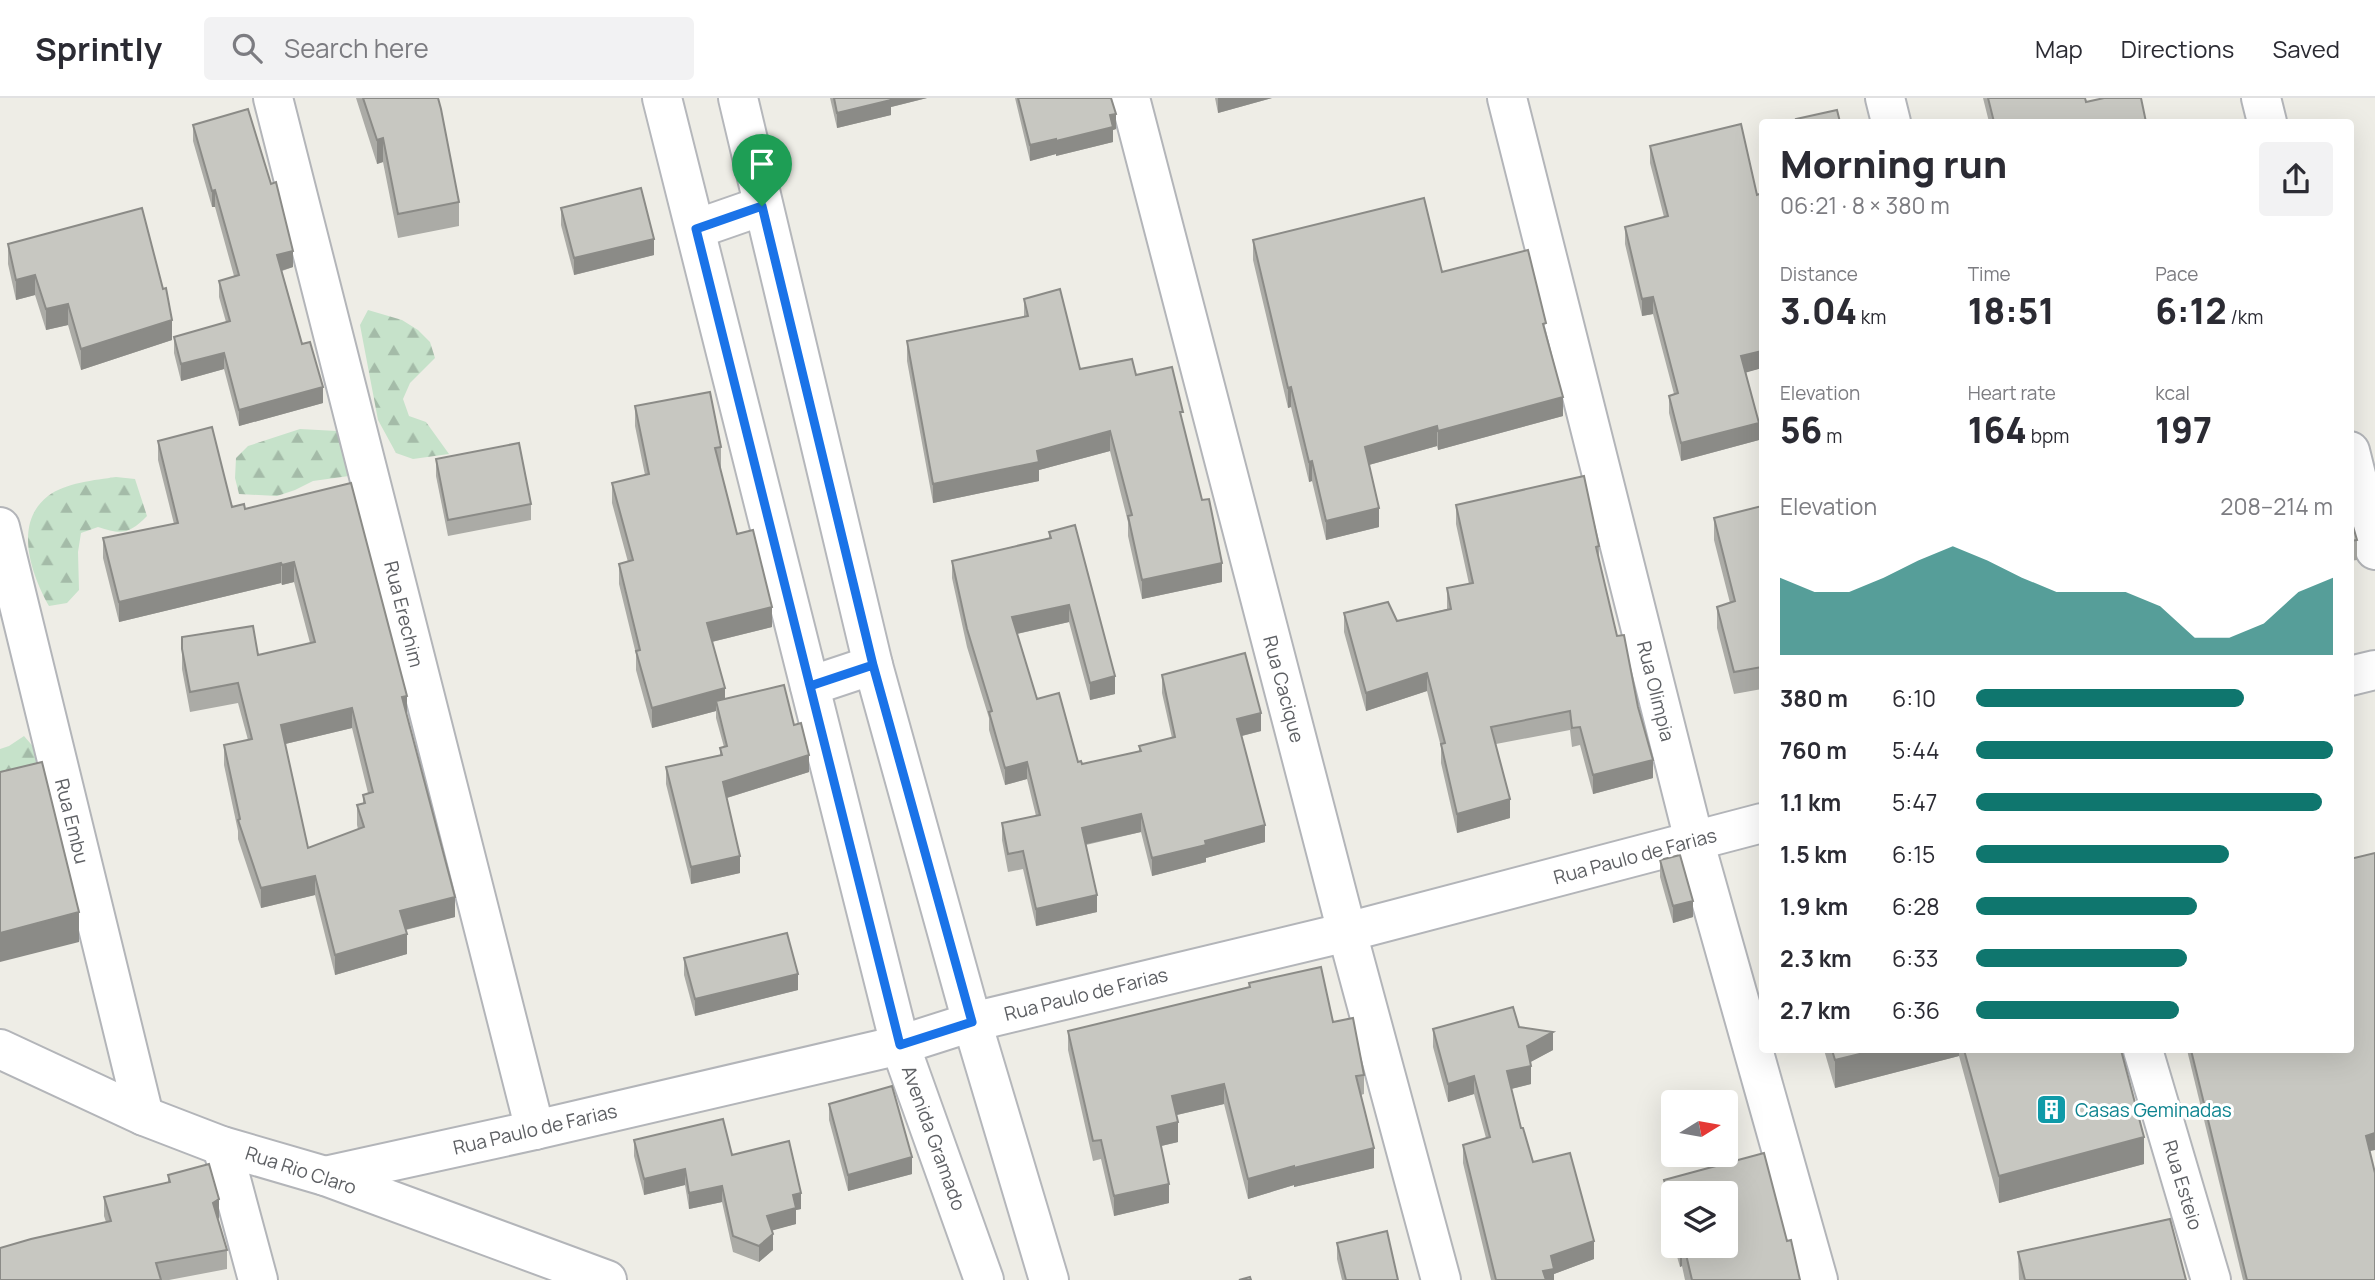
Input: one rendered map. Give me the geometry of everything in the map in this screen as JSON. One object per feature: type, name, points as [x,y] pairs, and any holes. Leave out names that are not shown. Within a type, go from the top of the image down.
[{"type":"street","name":"Rua Erechim","points":[[273,98],[535,1130]]},
{"type":"street","name":"Avenida Gramado","points":[[662,98],[900,1045],[984,1280]]},
{"type":"street","points":[[738,98],[873,665],[972,1022],[1049,1280]]},
{"type":"street","name":"Rua Cacique","points":[[1130,98],[1347,932],[1441,1280]]},
{"type":"street","name":"Rua Olimpia","points":[[1507,98],[1694,840],[1818,1280]]},
{"type":"street","points":[[1885,98],[1890,119]]},
{"type":"street","points":[[2261,98],[2266,119]]},
{"type":"street","points":[[696,229],[762,206]]},
{"type":"street","points":[[2354,467],[2375,550]]},
{"type":"street","name":"Rua Embu","points":[[0,527],[145,1116]]},
{"type":"street","points":[[810,686],[873,665]]},
{"type":"street","points":[[2354,675],[2375,670]]},
{"type":"street","name":"Rua Paulo de Farias","points":[[325,1176],[900,1045],[972,1022],[1347,932],[1759,824]]},
{"type":"street","name":"Rua Rio Claro","points":[[0,1049],[145,1116],[222,1146],[325,1176],[605,1280]]},
{"type":"street","name":"Rua Esteio","points":[[2144,1053],[2211,1280]]},
{"type":"street","points":[[222,1146],[258,1280]]},
{"type":"green space","points":[[368,310],[402,320],[430,342],[435,358],[410,383],[403,399],[409,416],[426,422],[449,454],[413,459],[396,453],[378,420],[360,325]]},
{"type":"green space","points":[[300,429],[337,431],[352,441],[356,459],[349,476],[313,481],[277,496],[239,494],[235,478],[236,458],[248,446]]},
{"type":"green space","points":[[116,477],[135,479],[147,516],[130,530],[119,532],[98,527],[81,533],[78,552],[79,590],[67,603],[49,606],[36,579],[29,549],[28,534],[37,507],[48,496],[63,488]]},
{"type":"green space","points":[[24,736],[43,758],[30,774],[0,786],[0,749]]},
{"type":"building","points":[[363,98],[438,98],[459,202],[398,214],[383,138],[377,140]]},
{"type":"building","points":[[834,98],[890,98],[891,100],[837,113]]},
{"type":"building","points":[[1018,98],[1111,98],[1116,114],[1110,115],[1113,127],[1030,145]]},
{"type":"building","points":[[1988,98],[2085,98],[2086,102],[2104,98],[2141,98],[2145,119],[1993,119]]},
{"type":"building","points":[[248,109],[271,184],[276,182],[293,251],[277,255],[302,344],[310,342],[323,387],[239,410],[224,353],[181,364],[174,337],[230,321],[219,281],[239,275],[193,125]]},
{"type":"building","points":[[1837,110],[1839,119],[1796,119]]},
{"type":"building","points":[[1741,124],[1757,195],[1759,194],[1759,352],[1741,356],[1759,423],[1681,443],[1669,396],[1678,393],[1653,297],[1642,299],[1625,227],[1668,216],[1650,146]]},
{"type":"building","points":[[641,188],[654,239],[574,258],[561,208]]},
{"type":"building","points":[[1424,198],[1442,272],[1528,250],[1546,323],[1543,324],[1563,397],[1438,431],[1437,426],[1365,447],[1379,508],[1326,521],[1291,387],[1288,388],[1253,240]]},
{"type":"building","points":[[142,208],[163,289],[166,288],[172,320],[81,349],[68,304],[46,309],[35,275],[16,280],[8,244]]},
{"type":"building","points":[[1060,289],[1080,369],[1132,359],[1136,375],[1172,367],[1202,500],[1209,499],[1222,563],[1142,580],[1128,516],[1132,515],[1110,431],[1037,451],[1039,462],[933,484],[907,341],[1028,316],[1024,299]]},
{"type":"building","points":[[710,392],[721,447],[715,448],[737,534],[753,530],[772,607],[707,623],[725,688],[652,708],[636,651],[640,650],[619,564],[633,560],[612,483],[649,474],[635,406]]},
{"type":"building","points":[[212,427],[232,507],[244,504],[245,509],[351,483],[407,696],[402,697],[455,897],[400,911],[407,934],[335,955],[315,876],[261,888],[238,820],[240,819],[224,745],[252,739],[238,683],[190,692],[182,637],[253,626],[258,655],[315,642],[294,562],[119,602],[103,538],[178,523],[158,441]],"holes":[[[352,708],[373,792],[363,795],[365,803],[357,805],[364,827],[308,848],[281,725]]]},
{"type":"building","points":[[519,443],[531,504],[448,520],[436,459]]},
{"type":"building","points":[[1584,476],[1599,546],[1596,547],[1617,636],[1624,635],[1638,707],[1653,760],[1593,775],[1580,727],[1572,728],[1570,711],[1491,727],[1510,799],[1457,814],[1441,744],[1445,743],[1427,673],[1366,693],[1344,613],[1388,602],[1397,621],[1451,609],[1447,588],[1473,583],[1456,505]]},
{"type":"building","points":[[1759,507],[1759,668],[1734,672],[1717,607],[1735,601],[1714,518]]},
{"type":"building","points":[[1075,525],[1115,676],[1090,683],[1069,605],[1012,617],[1037,699],[1059,693],[1078,762],[1081,761],[1082,764],[1141,751],[1139,746],[1175,737],[1162,675],[1245,653],[1261,713],[1237,719],[1265,825],[1205,841],[1206,845],[1152,858],[1141,814],[1082,828],[1097,895],[1036,909],[1023,851],[1008,854],[1002,823],[1040,815],[1027,762],[1005,768],[989,712],[992,711],[967,629],[952,561],[1051,538],[1049,532]]},
{"type":"building","points":[[784,685],[794,725],[801,723],[809,755],[723,782],[740,856],[691,867],[666,767],[722,755],[720,748],[727,746],[716,701]]},
{"type":"building","points":[[42,762],[79,912],[0,933],[0,772]]},
{"type":"building","points":[[2375,853],[2375,1133],[2366,1136],[2375,1173],[2375,1280],[2247,1280],[2192,1053],[2354,1053],[2354,858]]},
{"type":"building","points":[[1680,855],[1693,901],[1673,906],[1660,860]]},
{"type":"building","points":[[787,933],[798,974],[695,999],[684,958]]},
{"type":"building","points":[[1321,967],[1333,1022],[1353,1018],[1364,1075],[1356,1076],[1374,1148],[1248,1179],[1224,1084],[1172,1096],[1178,1122],[1157,1127],[1169,1184],[1114,1196],[1101,1140],[1093,1141],[1068,1031],[1250,987],[1249,983]]},
{"type":"building","points":[[1513,1007],[1519,1027],[1553,1032],[1527,1046],[1531,1066],[1507,1071],[1521,1128],[1533,1162],[1570,1153],[1594,1241],[1551,1256],[1554,1269],[1543,1271],[1546,1280],[1496,1280],[1463,1145],[1490,1137],[1474,1076],[1448,1084],[1433,1029]]},
{"type":"building","points":[[1833,1053],[1864,1053],[1835,1060]]},
{"type":"building","name":"Casas Geminadas","points":[[1965,1053],[2122,1053],[2144,1137],[1999,1176]]},
{"type":"building","points":[[892,1086],[912,1157],[848,1175],[829,1104]]},
{"type":"building","points":[[723,1119],[732,1155],[789,1141],[801,1193],[793,1195],[796,1208],[767,1216],[773,1234],[759,1246],[733,1236],[722,1186],[689,1193],[685,1169],[644,1179],[634,1140]]},
{"type":"building","points":[[1764,1153],[1787,1241],[1791,1240],[1800,1280],[1692,1280],[1687,1258],[1738,1258],[1738,1181],[1664,1180],[1712,1167],[1738,1167],[1738,1160]]},
{"type":"building","points":[[209,1164],[219,1199],[213,1203],[227,1250],[156,1263],[161,1280],[0,1280],[0,1248],[111,1221],[104,1197],[170,1182],[168,1175]]},
{"type":"building","points":[[2170,1219],[2186,1280],[2025,1280],[2018,1252]]},
{"type":"building","points":[[1387,1231],[1398,1280],[1346,1280],[1337,1243]]},
{"type":"place","name":"Casas Geminadas","points":[[2052,1110]]},
{"type":"route","points":[[762,206],[696,229],[810,686],[873,665],[972,1022],[900,1045],[810,686],[873,665],[762,206]]}]
